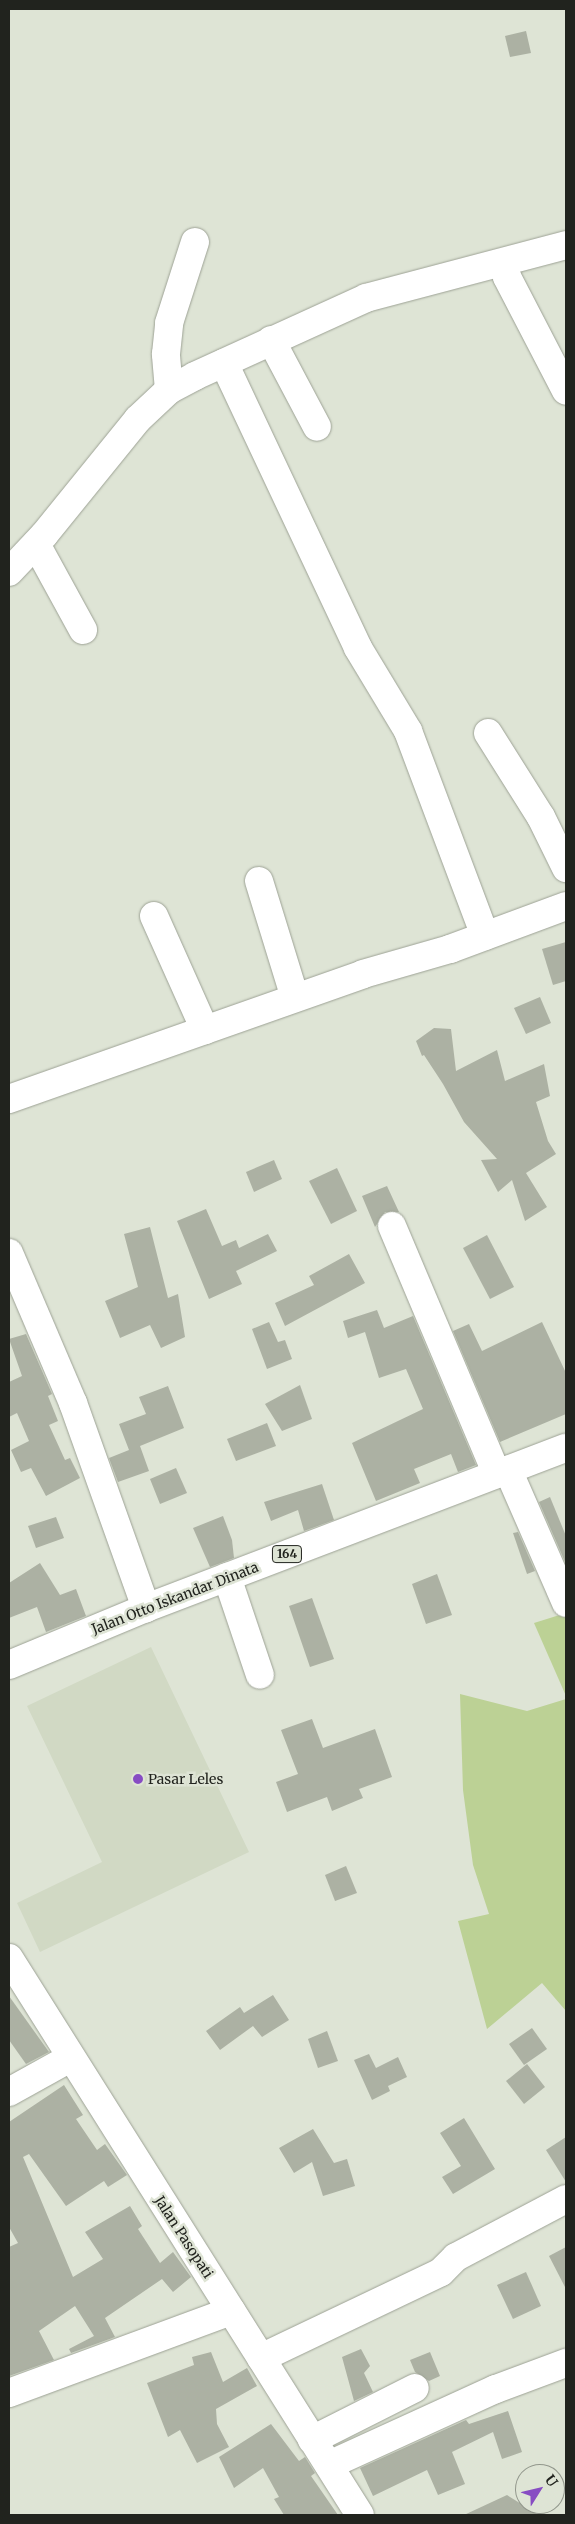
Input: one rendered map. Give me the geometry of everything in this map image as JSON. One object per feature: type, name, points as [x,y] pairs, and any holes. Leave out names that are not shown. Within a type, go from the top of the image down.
[{"type":"street","points":[[169,390],[166,354],[169,323],[195,242]]},
{"type":"street","points":[[9,572],[36,544],[138,418],[169,390],[271,340],[392,289],[504,264],[566,245]]},
{"type":"street","points":[[504,264],[507,277],[566,391]]},
{"type":"street","points":[[271,340],[317,428]]},
{"type":"street","points":[[224,363],[358,648],[408,731],[485,936]]},
{"type":"street","points":[[36,544],[83,630]]},
{"type":"street","points":[[488,733],[541,817],[566,868]]},
{"type":"street","points":[[259,881],[295,998]]},
{"type":"street","points":[[9,1099],[295,998],[485,936],[566,906]]},
{"type":"street","points":[[154,916],[205,1030]]},
{"type":"street","points":[[392,1226],[502,1472],[566,1602]]},
{"type":"street","points":[[9,1253],[73,1403],[146,1608]]},
{"type":"street","name":"Jalan Otto Iskandar Dinata","points":[[9,1665],[146,1608],[566,1448]]},
{"type":"street","points":[[227,1577],[260,1675]]},
{"type":"street","name":"Jalan Pasopati","points":[[9,1958],[70,2058],[360,2515]]},
{"type":"street","points":[[9,2092],[70,2058]]},
{"type":"street","points":[[261,2358],[441,2272],[456,2257],[566,2199]]},
{"type":"street","points":[[9,2393],[231,2311]]},
{"type":"street","points":[[328,2465],[496,2389],[566,2363]]},
{"type":"street","points":[[312,2440],[415,2388]]},
{"type":"shaded area","name":"Pasar Leles","points":[[151,1647],[249,1852],[40,1952],[17,1903],[102,1862],[27,1706]]},
{"type":"green space","points":[[566,1613],[566,1696],[534,1623]]},
{"type":"green space","points":[[460,1694],[527,1711],[566,1699],[566,2011],[542,1983],[487,2029],[458,1921],[489,1914],[473,1865],[463,1790]]},
{"type":"building","points":[[526,31],[531,53],[510,57],[505,36]]},
{"type":"building","points":[[566,942],[566,981],[553,985],[542,949]]},
{"type":"building","points":[[540,997],[551,1023],[526,1034],[514,1008]]},
{"type":"building","points":[[434,1028],[451,1029],[456,1071],[497,1050],[505,1081],[544,1064],[550,1096],[536,1102],[548,1141],[556,1154],[526,1173],[547,1207],[525,1221],[512,1180],[498,1192],[481,1160],[497,1159],[464,1122],[443,1084],[424,1055],[422,1056],[416,1041]]},
{"type":"building","points":[[274,1160],[282,1179],[254,1192],[246,1172]]},
{"type":"building","points":[[337,1168],[357,1211],[331,1224],[309,1181]]},
{"type":"building","points":[[387,1186],[399,1212],[385,1212],[375,1227],[362,1196]]},
{"type":"building","points":[[206,1209],[222,1246],[236,1240],[239,1248],[268,1234],[277,1251],[236,1271],[242,1284],[209,1299],[177,1221]]},
{"type":"building","points":[[150,1227],[168,1298],[178,1294],[185,1337],[161,1348],[150,1325],[120,1338],[105,1301],[138,1287],[124,1234]]},
{"type":"building","points":[[487,1235],[514,1287],[490,1299],[463,1248]]},
{"type":"building","points":[[349,1254],[365,1283],[285,1326],[275,1303],[314,1285],[309,1276]]},
{"type":"building","points":[[377,1310],[384,1328],[413,1316],[476,1465],[458,1472],[451,1454],[414,1469],[420,1483],[376,1501],[352,1443],[423,1409],[406,1369],[379,1378],[365,1332],[348,1338],[343,1321]]},
{"type":"building","points":[[269,1322],[278,1342],[285,1340],[292,1359],[267,1369],[252,1329]]},
{"type":"building","points":[[542,1322],[566,1373],[566,1414],[500,1442],[453,1331],[469,1324],[482,1351]]},
{"type":"building","points":[[26,1334],[52,1394],[48,1396],[58,1421],[49,1425],[65,1460],[70,1458],[80,1478],[46,1496],[31,1468],[21,1472],[11,1450],[29,1441],[17,1413],[9,1417],[9,1382],[22,1376],[9,1339]]},
{"type":"building","points":[[300,1385],[312,1419],[282,1431],[265,1404]]},
{"type":"building","points":[[168,1386],[184,1428],[140,1446],[149,1471],[118,1482],[109,1458],[129,1450],[119,1424],[146,1414],[139,1397]]},
{"type":"building","points":[[267,1423],[276,1446],[236,1461],[227,1439]]},
{"type":"building","points":[[176,1468],[187,1493],[160,1504],[150,1479]]},
{"type":"building","points":[[322,1484],[334,1520],[304,1531],[298,1510],[271,1521],[264,1502]]},
{"type":"building","points":[[550,1497],[566,1536],[566,1564],[539,1502]]},
{"type":"building","points":[[223,1516],[232,1540],[234,1558],[210,1567],[193,1528]]},
{"type":"building","points":[[56,1517],[64,1538],[36,1548],[28,1526]]},
{"type":"building","points":[[518,1532],[535,1571],[527,1574],[513,1533]]},
{"type":"building","points":[[40,1563],[60,1595],[76,1589],[86,1616],[46,1632],[37,1607],[9,1618],[9,1583]]},
{"type":"building","points":[[437,1574],[452,1615],[426,1624],[412,1584]]},
{"type":"building","points":[[312,1598],[334,1659],[310,1667],[289,1606]]},
{"type":"building","points":[[312,1719],[323,1748],[375,1729],[392,1777],[359,1789],[363,1798],[332,1811],[327,1797],[287,1812],[276,1782],[298,1774],[281,1730]]},
{"type":"building","points":[[346,1866],[357,1893],[335,1901],[325,1875]]},
{"type":"building","points":[[273,1995],[289,2020],[262,2037],[253,2026],[220,2050],[206,2031],[240,2007],[244,2013]]},
{"type":"building","points":[[9,1996],[49,2052],[26,2064],[9,2040]]},
{"type":"building","points":[[532,2028],[547,2049],[524,2065],[509,2044]]},
{"type":"building","points":[[327,2031],[338,2061],[318,2068],[308,2039]]},
{"type":"building","points":[[369,2054],[376,2068],[398,2057],[407,2077],[388,2086],[390,2091],[372,2100],[354,2060]]},
{"type":"building","points":[[527,2064],[545,2087],[524,2104],[506,2081]]},
{"type":"building","points":[[64,2085],[83,2115],[76,2119],[97,2150],[105,2144],[127,2175],[108,2187],[104,2181],[66,2206],[29,2154],[23,2157],[73,2277],[103,2259],[85,2232],[130,2206],[142,2226],[138,2229],[160,2263],[173,2252],[191,2277],[173,2292],[162,2279],[105,2318],[115,2337],[71,2353],[69,2349],[94,2336],[75,2306],[39,2331],[54,2360],[9,2376],[9,2247],[18,2243],[9,2227],[9,2122]]},
{"type":"building","points":[[464,2118],[495,2169],[453,2194],[442,2177],[461,2166],[440,2133]]},
{"type":"building","points":[[313,2129],[334,2163],[347,2159],[355,2186],[323,2196],[312,2162],[294,2173],[279,2148]]},
{"type":"building","points":[[566,2137],[566,2182],[546,2150]]},
{"type":"building","points":[[566,2247],[566,2289],[549,2256]]},
{"type":"building","points":[[526,2272],[541,2306],[513,2319],[497,2285]]},
{"type":"building","points":[[361,2349],[370,2366],[364,2373],[373,2392],[354,2401],[342,2357]]},
{"type":"building","points":[[211,2352],[223,2382],[247,2368],[257,2386],[216,2409],[217,2424],[229,2447],[197,2463],[180,2430],[168,2437],[147,2383],[194,2365],[192,2357]]},
{"type":"building","points":[[430,2352],[440,2376],[429,2381],[415,2372],[410,2360]]},
{"type":"building","points":[[508,2411],[522,2452],[502,2459],[493,2432],[452,2452],[465,2484],[438,2495],[427,2470],[373,2496],[360,2468],[466,2420],[469,2424]]},
{"type":"building","points":[[271,2424],[299,2461],[305,2457],[315,2473],[311,2476],[338,2515],[284,2515],[274,2499],[279,2497],[263,2468],[234,2488],[219,2457]]},
{"type":"building","points":[[507,2495],[515,2500],[515,2514],[539,2515],[464,2515]]},
{"type":"place","name":"Pasar Leles","points":[[138,1779]]}]
